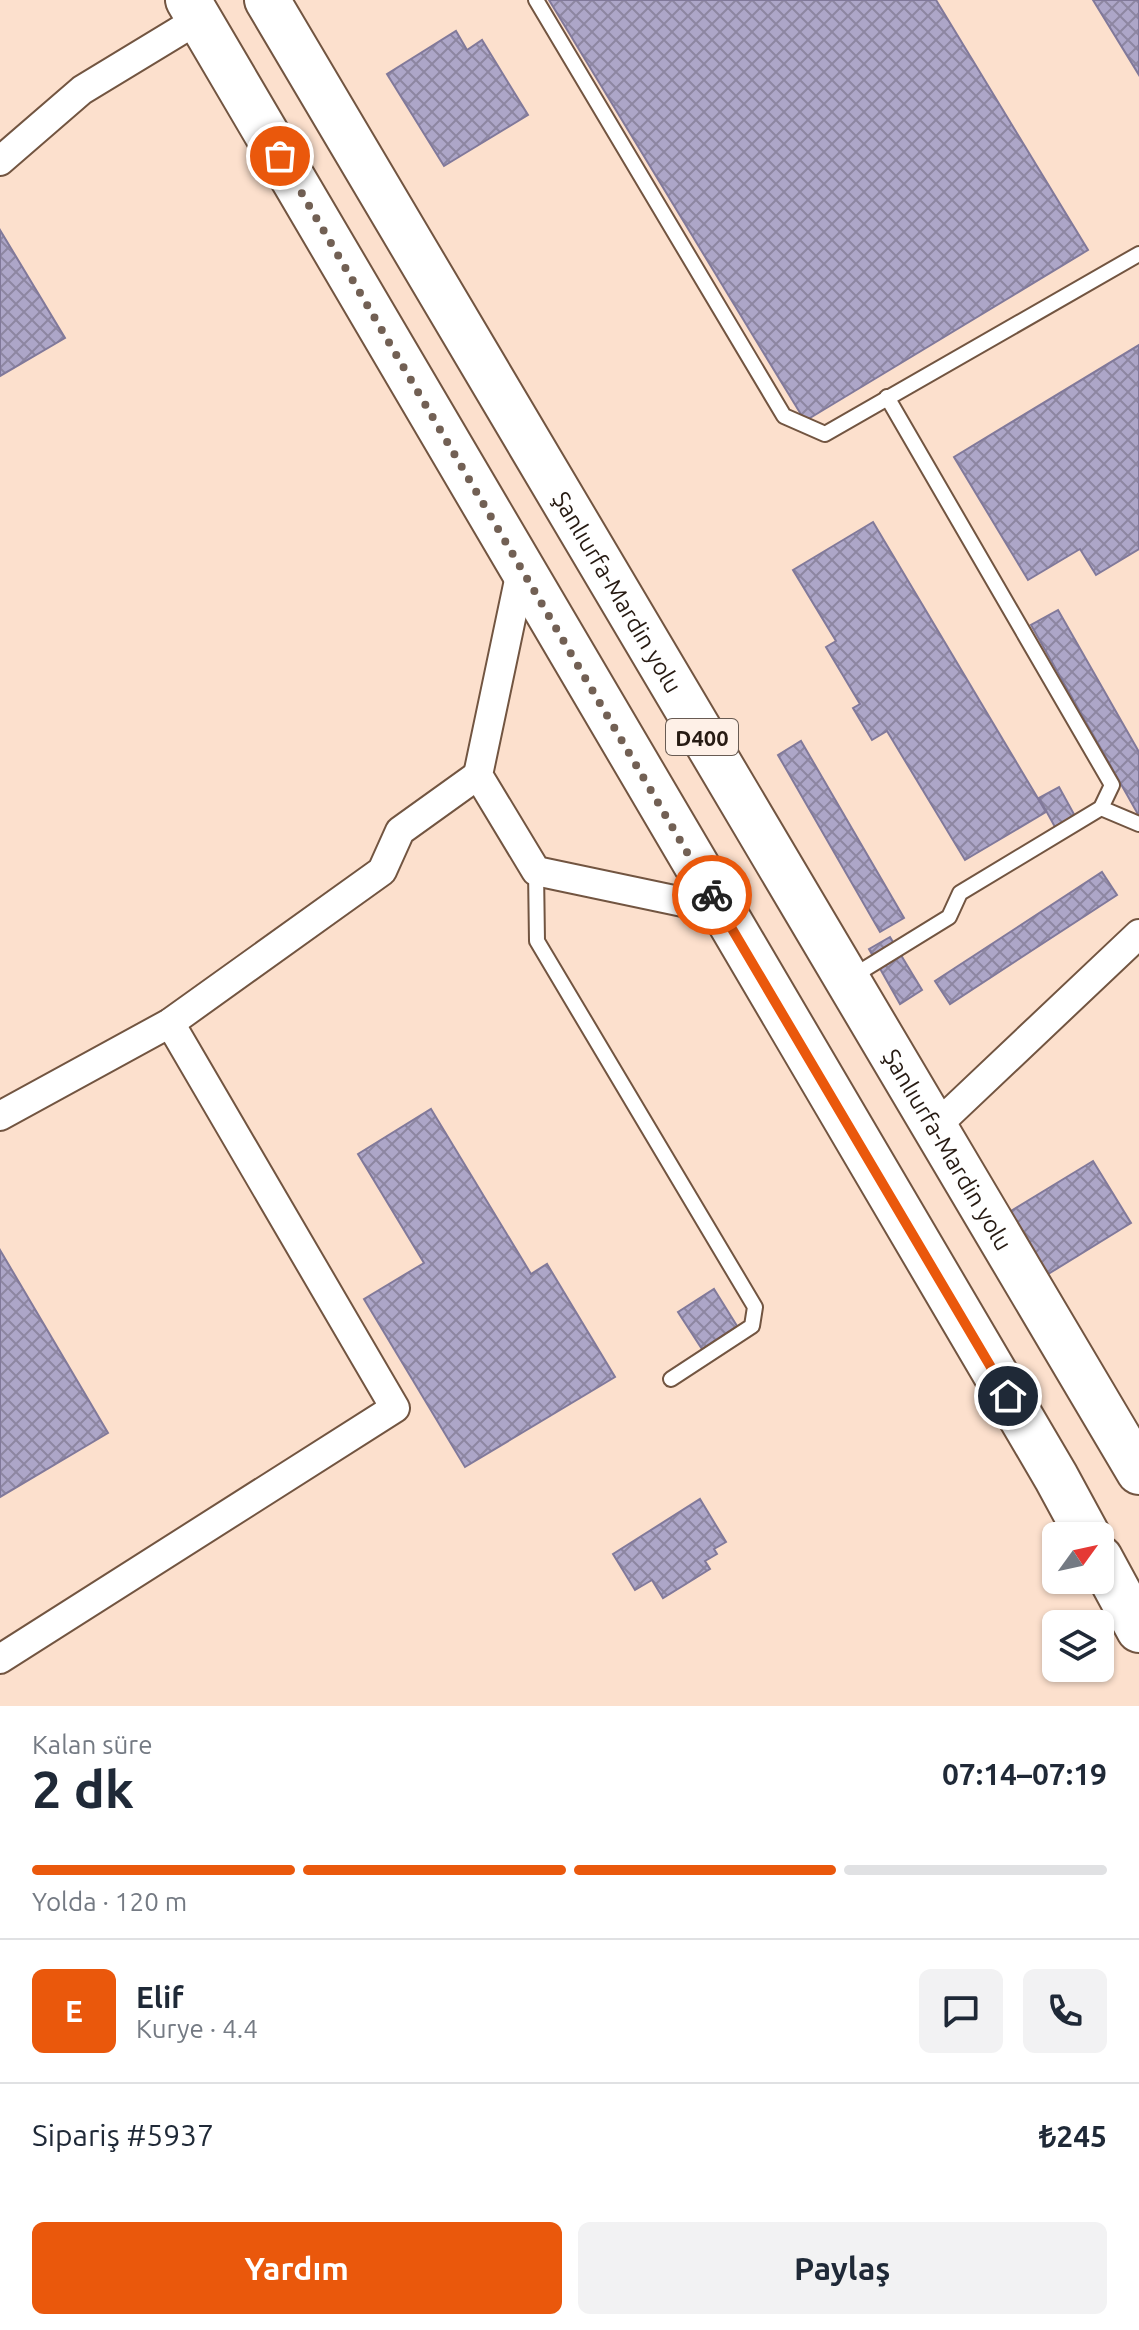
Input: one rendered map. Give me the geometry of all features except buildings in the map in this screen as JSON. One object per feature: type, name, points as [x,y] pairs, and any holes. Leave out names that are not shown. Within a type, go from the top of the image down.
[{"type":"highway","name":"Şanlıurfa-Mardin yolu","points":[[267,0],[1139,1472]]},
{"type":"highway","name":"D400","points":[[194,10],[1080,1522]]},
{"type":"highway","points":[[1114,1584],[1139,1630]]},
{"type":"street","points":[[0,161],[82,90],[194,10]]},
{"type":"street","points":[[0,1116],[170,1023],[382,871],[400,831],[478,775],[522,566]]},
{"type":"street","points":[[478,775],[536,871],[721,910]]},
{"type":"street","points":[[934,1128],[1139,934]]},
{"type":"street","points":[[0,1659],[395,1408],[170,1023]]},
{"type":"lane","points":[[536,0],[784,416],[825,434],[1139,254]]},
{"type":"lane","points":[[846,980],[949,917],[960,893],[1101,808],[1112,785],[887,397]]},
{"type":"lane","points":[[1101,808],[1139,824]]},
{"type":"lane","points":[[536,871],[537,941],[755,1307],[752,1326],[671,1379]]},
{"type":"way so far","points":[[280,156],[712,895]]},
{"type":"route","points":[[712,895],[1008,1396]]}]
